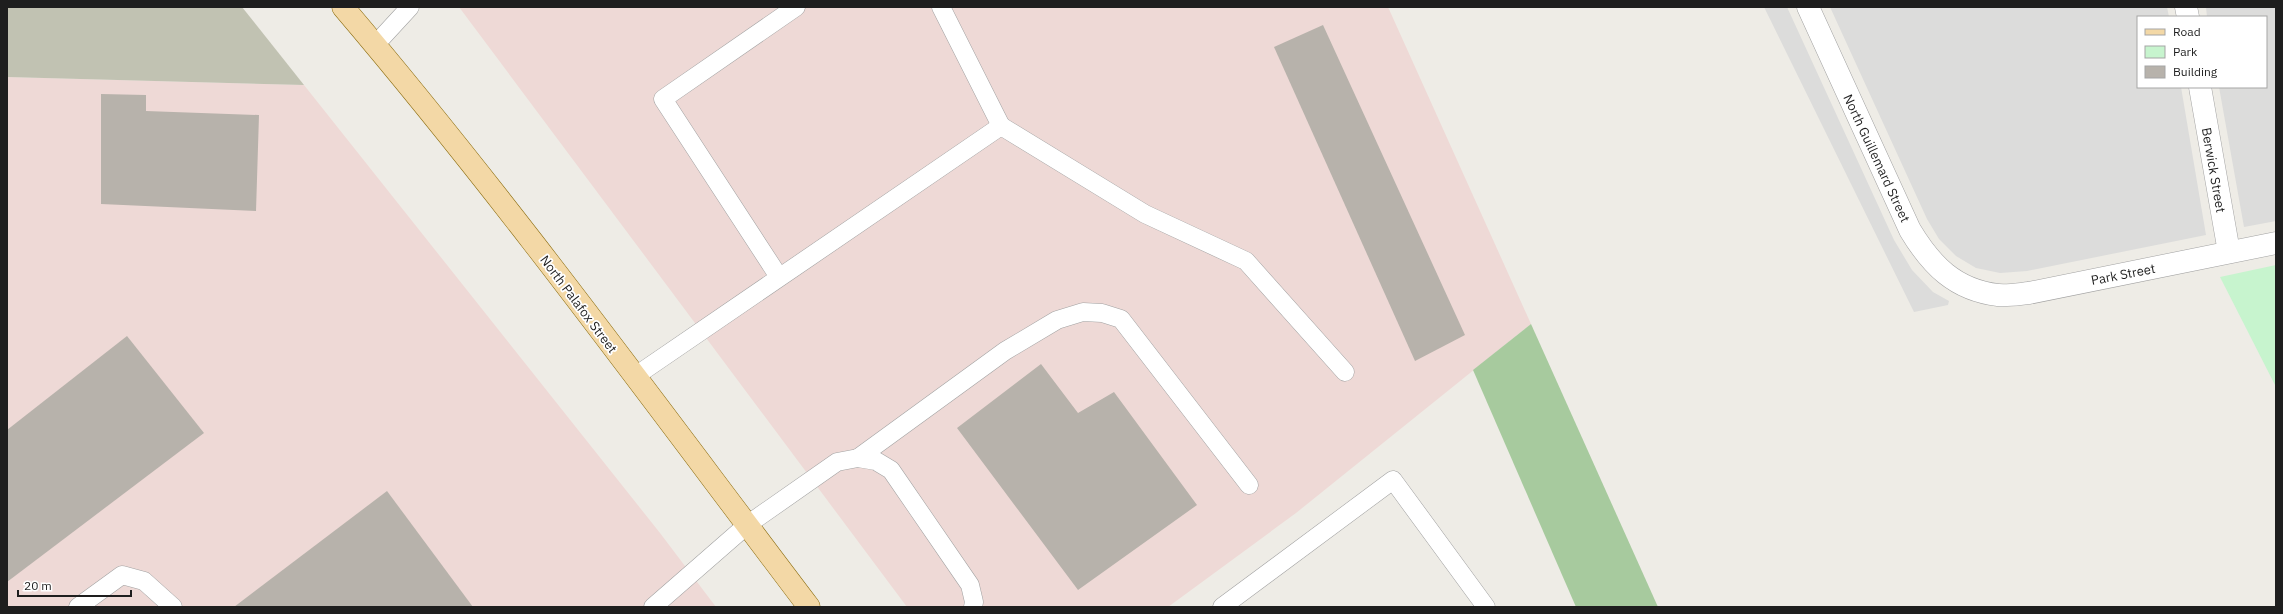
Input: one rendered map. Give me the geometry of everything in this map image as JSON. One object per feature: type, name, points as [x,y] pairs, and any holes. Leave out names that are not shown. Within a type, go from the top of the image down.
[{"type":"main road","name":"North Palafox Street","points":[[343,7],[498,197],[809,607]]},
{"type":"street","name":"North Guillemard Street","points":[[1808,7],[1910,230],[1924,254],[1946,275],[1970,289]]},
{"type":"street","name":"Berwick Street","points":[[2200,88],[2229,252]]},
{"type":"street","name":"Park Street","points":[[1970,289],[1999,295],[2029,293],[2276,243]]},
{"type":"lane","points":[[375,45],[410,7]]},
{"type":"lane","points":[[780,277],[663,99],[796,7]]},
{"type":"lane","points":[[941,7],[1001,126],[1145,214],[1246,261],[1346,372]]},
{"type":"lane","points":[[634,377],[1001,126]]},
{"type":"lane","points":[[858,458],[1005,351],[1057,320],[1083,312],[1102,313],[1121,318],[1249,485]]},
{"type":"lane","points":[[653,607],[747,525],[837,462],[858,458],[876,461],[891,470],[970,585],[974,602],[973,607]]},
{"type":"lane","points":[[1222,607],[1393,480],[1486,607]]},
{"type":"lane","points":[[78,607],[122,575],[144,582],[173,607]]},
{"type":"shaded area","points":[[7,7],[242,7],[304,85],[7,77]]},
{"type":"shaded area","points":[[459,7],[1388,7],[1531,324],[1296,513],[1168,607],[907,607]]},
{"type":"shaded area","points":[[1764,7],[1787,7],[1894,240],[1912,270],[1933,292],[1949,301],[1948,305],[1914,312]]},
{"type":"shaded area","points":[[1830,7],[2167,7],[2169,16],[2137,16],[2137,88],[2181,88],[2206,235],[2027,271],[2000,273],[1976,268],[1956,256],[1939,239],[1927,219]]},
{"type":"shaded area","points":[[2206,7],[2276,7],[2276,221],[2244,227],[2219,88],[2267,88],[2267,16],[2207,16]]},
{"type":"shaded area","points":[[7,77],[304,85],[660,533],[716,607],[7,607]]},
{"type":"green space","points":[[2276,265],[2276,387],[2220,277]]},
{"type":"green space","points":[[1531,324],[1658,607],[1576,607],[1473,370]]},
{"type":"building","points":[[1323,25],[1465,335],[1415,361],[1274,47]]},
{"type":"building","points":[[101,94],[146,95],[146,111],[259,115],[256,211],[101,204]]},
{"type":"building","points":[[127,336],[204,433],[7,582],[7,430]]},
{"type":"building","points":[[1041,364],[1078,413],[1114,392],[1197,505],[1078,590],[957,428]]},
{"type":"building","points":[[387,491],[473,607],[234,607]]}]
